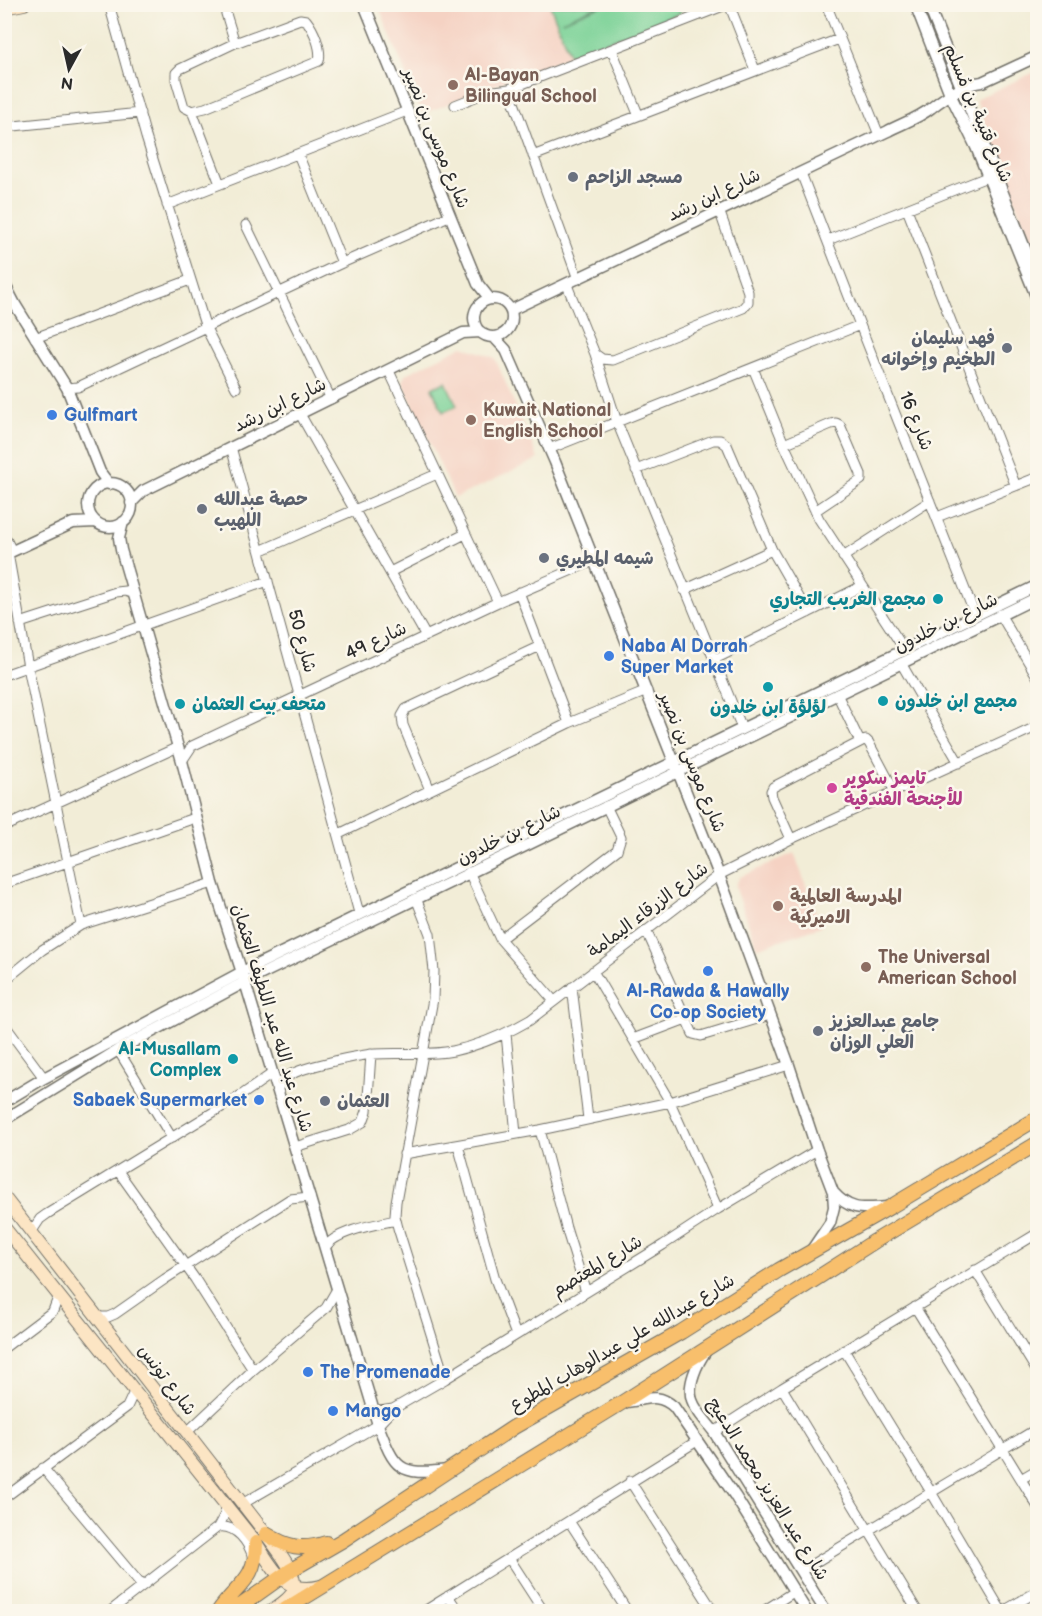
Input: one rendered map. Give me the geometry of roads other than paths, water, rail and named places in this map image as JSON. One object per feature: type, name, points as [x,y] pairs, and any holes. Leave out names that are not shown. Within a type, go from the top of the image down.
[{"type":"main road","points":[[4,8],[24,4]]},
{"type":"main road","name":"شارع عبدالله علي عبدالوهاب المطوع","points":[[232,1611],[285,1574],[343,1540],[546,1407],[681,1332],[811,1251],[890,1207],[1038,1118]]},
{"type":"main road","points":[[281,1611],[623,1402],[875,1241],[1038,1143]]},
{"type":"main road","name":"شارع تونس","points":[[4,1197],[242,1504],[261,1539],[294,1587]]},
{"type":"main road","name":"شارع تونس","points":[[4,1227],[225,1505],[261,1539]]},
{"type":"main road","points":[[166,1431],[184,1446],[190,1444],[189,1437]]},
{"type":"main road","points":[[218,1611],[252,1572],[261,1539],[306,1549],[343,1540]]},
{"type":"main road","points":[[270,1611],[292,1594],[294,1587],[305,1589],[322,1586]]},
{"type":"street","points":[[109,4],[190,280],[206,328],[236,388]]},
{"type":"street","points":[[223,4],[235,43]]},
{"type":"street","name":"شارع موسى بن نصير","points":[[364,4],[478,284],[490,299]]},
{"type":"street","points":[[454,105],[488,92],[509,89],[728,4],[756,70]]},
{"type":"street","points":[[826,4],[879,135]]},
{"type":"street","name":"شارع قتيبة بن مُسلم","points":[[915,4],[957,95],[1034,277],[1038,301]]},
{"type":"street","name":"شارع قتيبة بن مُسلم","points":[[928,4],[957,95],[987,177],[1034,277]]},
{"type":"street","points":[[192,111],[319,61],[320,56],[310,25],[306,20],[300,19],[235,43],[180,69],[176,74],[184,107],[192,111],[220,184]]},
{"type":"street","points":[[533,156],[839,39]]},
{"type":"street","points":[[612,50],[638,114]]},
{"type":"street","name":"شارع ابن رشد","points":[[511,310],[801,173],[931,108],[939,108],[957,95],[977,89],[982,82],[1038,56]]},
{"type":"street","points":[[509,89],[579,279]]},
{"type":"street","points":[[167,205],[407,111]]},
{"type":"street","points":[[8,126],[140,113]]},
{"type":"street","points":[[298,154],[342,263]]},
{"type":"street","name":"شارع 16","points":[[801,173],[975,615]]},
{"type":"street","points":[[828,240],[987,177]]},
{"type":"street","points":[[907,209],[1015,484]]},
{"type":"street","points":[[595,354],[602,359],[613,360],[743,308],[748,302],[748,292],[719,210]]},
{"type":"street","points":[[67,388],[78,387],[342,263],[449,216]]},
{"type":"street","points":[[246,225],[331,399]]},
{"type":"street","points":[[35,338],[190,280]]},
{"type":"street","points":[[4,283],[10,305],[35,338],[67,388],[100,472],[109,484]]},
{"type":"street","name":"شارع موسى بن نصير","points":[[478,284],[478,306]]},
{"type":"street","points":[[567,285],[595,354],[617,422],[742,728]]},
{"type":"street","points":[[490,299],[502,301],[511,310],[512,322],[506,332],[494,337],[481,332],[474,318],[478,306],[490,299]]},
{"type":"street","name":"شارع ابن رشد","points":[[463,333],[474,318]]},
{"type":"street","points":[[549,449],[860,326]]},
{"type":"street","name":"شارع ابن رشد","points":[[129,498],[463,333],[481,332]]},
{"type":"street","name":"شارع موسى بن نصير","points":[[506,332],[506,350]]},
{"type":"street","name":"شارع موسى بن نصير","points":[[494,337],[506,350],[549,449],[719,875],[789,1065],[833,1192],[834,1207],[830,1223],[811,1251]]},
{"type":"street","points":[[753,368],[815,511],[904,649]]},
{"type":"street","points":[[389,371],[498,602]]},
{"type":"street","points":[[300,414],[426,636]]},
{"type":"street","points":[[784,444],[831,423],[840,425],[861,474],[861,480],[815,511]]},
{"type":"street","points":[[636,470],[713,440],[720,440],[727,445],[772,550],[808,613]]},
{"type":"street","name":"شارع 50","points":[[231,447],[339,834],[359,914]]},
{"type":"street","points":[[260,551],[437,474]]},
{"type":"street","points":[[936,517],[1015,484],[1038,477]]},
{"type":"street","points":[[109,484],[119,486],[129,498],[130,513],[123,522],[112,527],[96,522],[89,512],[89,499],[97,488],[109,484]]},
{"type":"street","points":[[843,557],[930,501]]},
{"type":"street","points":[[73,523],[88,505]]},
{"type":"street","points":[[8,553],[73,523],[96,522]]},
{"type":"street","name":"شارع عبد الله عبد اللطيف العثمان","points":[[123,522],[120,530],[121,550],[182,761],[213,883],[244,977],[378,1425],[389,1455],[400,1467],[423,1472],[452,1469]]},
{"type":"street","points":[[390,572],[465,534]]},
{"type":"street","points":[[4,536],[28,667],[81,925]]},
{"type":"street","points":[[684,590],[772,550]]},
{"type":"street","name":"شارع 49","points":[[182,761],[192,746],[519,592],[593,561]]},
{"type":"street","points":[[4,675],[268,581]]},
{"type":"street","name":"شارع بن خلدون","points":[[4,1102],[44,1078],[244,977],[416,898],[606,806],[742,728],[1038,585]]},
{"type":"street","points":[[715,659],[862,586]]},
{"type":"street","points":[[20,623],[116,592],[125,591],[134,594]]},
{"type":"street","points":[[519,592],[569,723]]},
{"type":"street","name":"شارع بن خلدون","points":[[4,1120],[118,1050],[359,914],[676,766],[837,694],[1038,597]]},
{"type":"street","points":[[1000,614],[1038,678]]},
{"type":"street","points":[[430,790],[403,725],[402,716],[406,709],[540,646]]},
{"type":"street","points":[[901,663],[959,763]]},
{"type":"street","points":[[339,834],[569,723],[646,691]]},
{"type":"street","points":[[837,694],[860,742]]},
{"type":"street","name":"شارع الزرقاء اليمامة","points":[[277,1089],[285,1078],[302,1070],[371,1054],[422,1055],[461,1049],[506,1034],[530,1020],[719,875],[791,839],[1038,726]]},
{"type":"street","points":[[791,839],[771,791],[773,787],[860,742],[866,740],[869,743],[895,792]]},
{"type":"street","points":[[4,827],[178,747]]},
{"type":"street","points":[[500,939],[616,850],[621,837],[606,806]]},
{"type":"street","points":[[4,884],[195,818]]},
{"type":"street","points":[[469,872],[500,939],[554,1001]]},
{"type":"street","points":[[4,981],[42,950],[81,925],[213,883]]},
{"type":"street","points":[[416,898],[430,934],[434,971],[433,999],[404,1154],[396,1202],[396,1220],[445,1379]]},
{"type":"street","points":[[646,930],[693,1034],[701,1036],[770,1015]]},
{"type":"street","points":[[593,971],[670,1102],[718,1209]]},
{"type":"street","points":[[572,987],[588,1119]]},
{"type":"street","points":[[633,1039],[686,1019]]},
{"type":"street","points":[[4,1023],[44,1078]]},
{"type":"street","points":[[506,1034],[516,1134]]},
{"type":"street","points":[[118,1050],[172,1138]]},
{"type":"street","points":[[295,1147],[349,1130],[363,1122],[367,1115],[371,1054]]},
{"type":"street","points":[[404,1154],[540,1130],[670,1102],[789,1065]]},
{"type":"street","points":[[32,1231],[40,1220],[76,1196],[273,1073]]},
{"type":"street","points":[[540,1130],[586,1292]]},
{"type":"street","points":[[458,1145],[495,1279],[516,1335]]},
{"type":"street","name":"شارع المعتصم","points":[[373,1410],[385,1411],[393,1408],[445,1379],[792,1163],[817,1150]]},
{"type":"street","points":[[118,1171],[186,1266],[253,1370]]},
{"type":"street","points":[[833,1192],[851,1208],[890,1207]]},
{"type":"street","points":[[98,1317],[115,1314],[290,1199],[310,1197]]},
{"type":"street","points":[[325,1248],[331,1239],[369,1226],[396,1220]]},
{"type":"street","points":[[714,1432],[1037,1233]]},
{"type":"street","points":[[975,1270],[1038,1372]]},
{"type":"street","points":[[189,1437],[253,1370],[326,1308],[337,1289]]},
{"type":"street","points":[[4,1348],[53,1311],[59,1295]]},
{"type":"street","points":[[915,1307],[1038,1507]]},
{"type":"street","points":[[53,1311],[72,1312]]},
{"type":"street","points":[[110,1334],[110,1326],[115,1314]]},
{"type":"street","name":"شارع عبد العزيز محمد الدعيج","points":[[708,1348],[696,1370],[691,1391],[696,1408],[714,1432],[826,1611]]},
{"type":"street","points":[[844,1350],[1002,1611],[1038,1591]]},
{"type":"street","points":[[782,1388],[918,1611]]},
{"type":"street","points":[[4,1498],[127,1407],[134,1392]]},
{"type":"street","name":"شارع عبد العزيز محمد الدعيج","points":[[623,1402],[648,1397],[658,1398],[671,1404],[735,1496],[807,1611]]},
{"type":"street","points":[[127,1407],[146,1407]]},
{"type":"street","name":"شارع المعتصم","points":[[242,1504],[378,1425],[393,1408]]},
{"type":"street","points":[[682,1418],[685,1409],[696,1408]]},
{"type":"street","points":[[801,1571],[1038,1428]]},
{"type":"street","points":[[423,1611],[697,1441]]},
{"type":"street","points":[[43,1468],[142,1586]]},
{"type":"street","points":[[1021,1479],[1038,1469]]},
{"type":"street","points":[[630,1482],[714,1611]]},
{"type":"street","points":[[735,1496],[741,1497],[747,1493],[749,1488]]},
{"type":"street","points":[[745,1512],[755,1504],[761,1507]]},
{"type":"street","points":[[109,1611],[218,1527],[225,1514],[225,1505]]},
{"type":"street","points":[[569,1521],[628,1611]]},
{"type":"street","points":[[218,1527],[228,1526],[234,1529],[248,1546],[253,1561],[252,1572]]},
{"type":"street","points":[[509,1558],[544,1611]]},
{"type":"street","points":[[762,1611],[795,1591]]},
{"type":"street","points":[[448,1596],[459,1611]]},
{"type":"place","name":"Al-Bayan Bilingual School","points":[[453,85]]},
{"type":"place","name":"مسجد الزاحم","points":[[573,177]]},
{"type":"place","name":"فهد سليمان الطخيم وإخوانه","points":[[1007,348]]},
{"type":"place","name":"Gulfmart","points":[[52,415]]},
{"type":"place","name":"Kuwait National English School","points":[[471,420]]},
{"type":"place","name":"حصة عبدالله اللهيب","points":[[202,509]]},
{"type":"place","name":"شيمه المطيري","points":[[544,558]]},
{"type":"place","name":"مجمع الغريب التجاري","points":[[938,599]]},
{"type":"place","name":"Naba Al Dorrah Super Market","points":[[609,656]]},
{"type":"place","name":"لؤلؤة ابن خلدون","points":[[768,687]]},
{"type":"place","name":"مجمع ابن خلدون","points":[[883,701]]},
{"type":"place","name":"متحف بيت العثمان","points":[[180,704]]},
{"type":"place","name":"تايمز سكوير للأجنحة الفندقية","points":[[832,788]]},
{"type":"place","name":"المدرسة العالمية الاميركية","points":[[778,906]]},
{"type":"place","name":"The Universal American School","points":[[866,967]]},
{"type":"place","name":"Al-Rawda & Hawally Co-op Society","points":[[708,971]]},
{"type":"place","name":"جامع عبدالعزيز العلي الوزان","points":[[818,1031]]},
{"type":"place","name":"Al-Musallam Complex","points":[[233,1059]]},
{"type":"place","name":"Sabaek Supermarket","points":[[259,1100]]},
{"type":"place","name":"العثمان","points":[[325,1101]]},
{"type":"place","name":"The Promenade","points":[[308,1372]]},
{"type":"place","name":"Mango","points":[[333,1411]]}]
